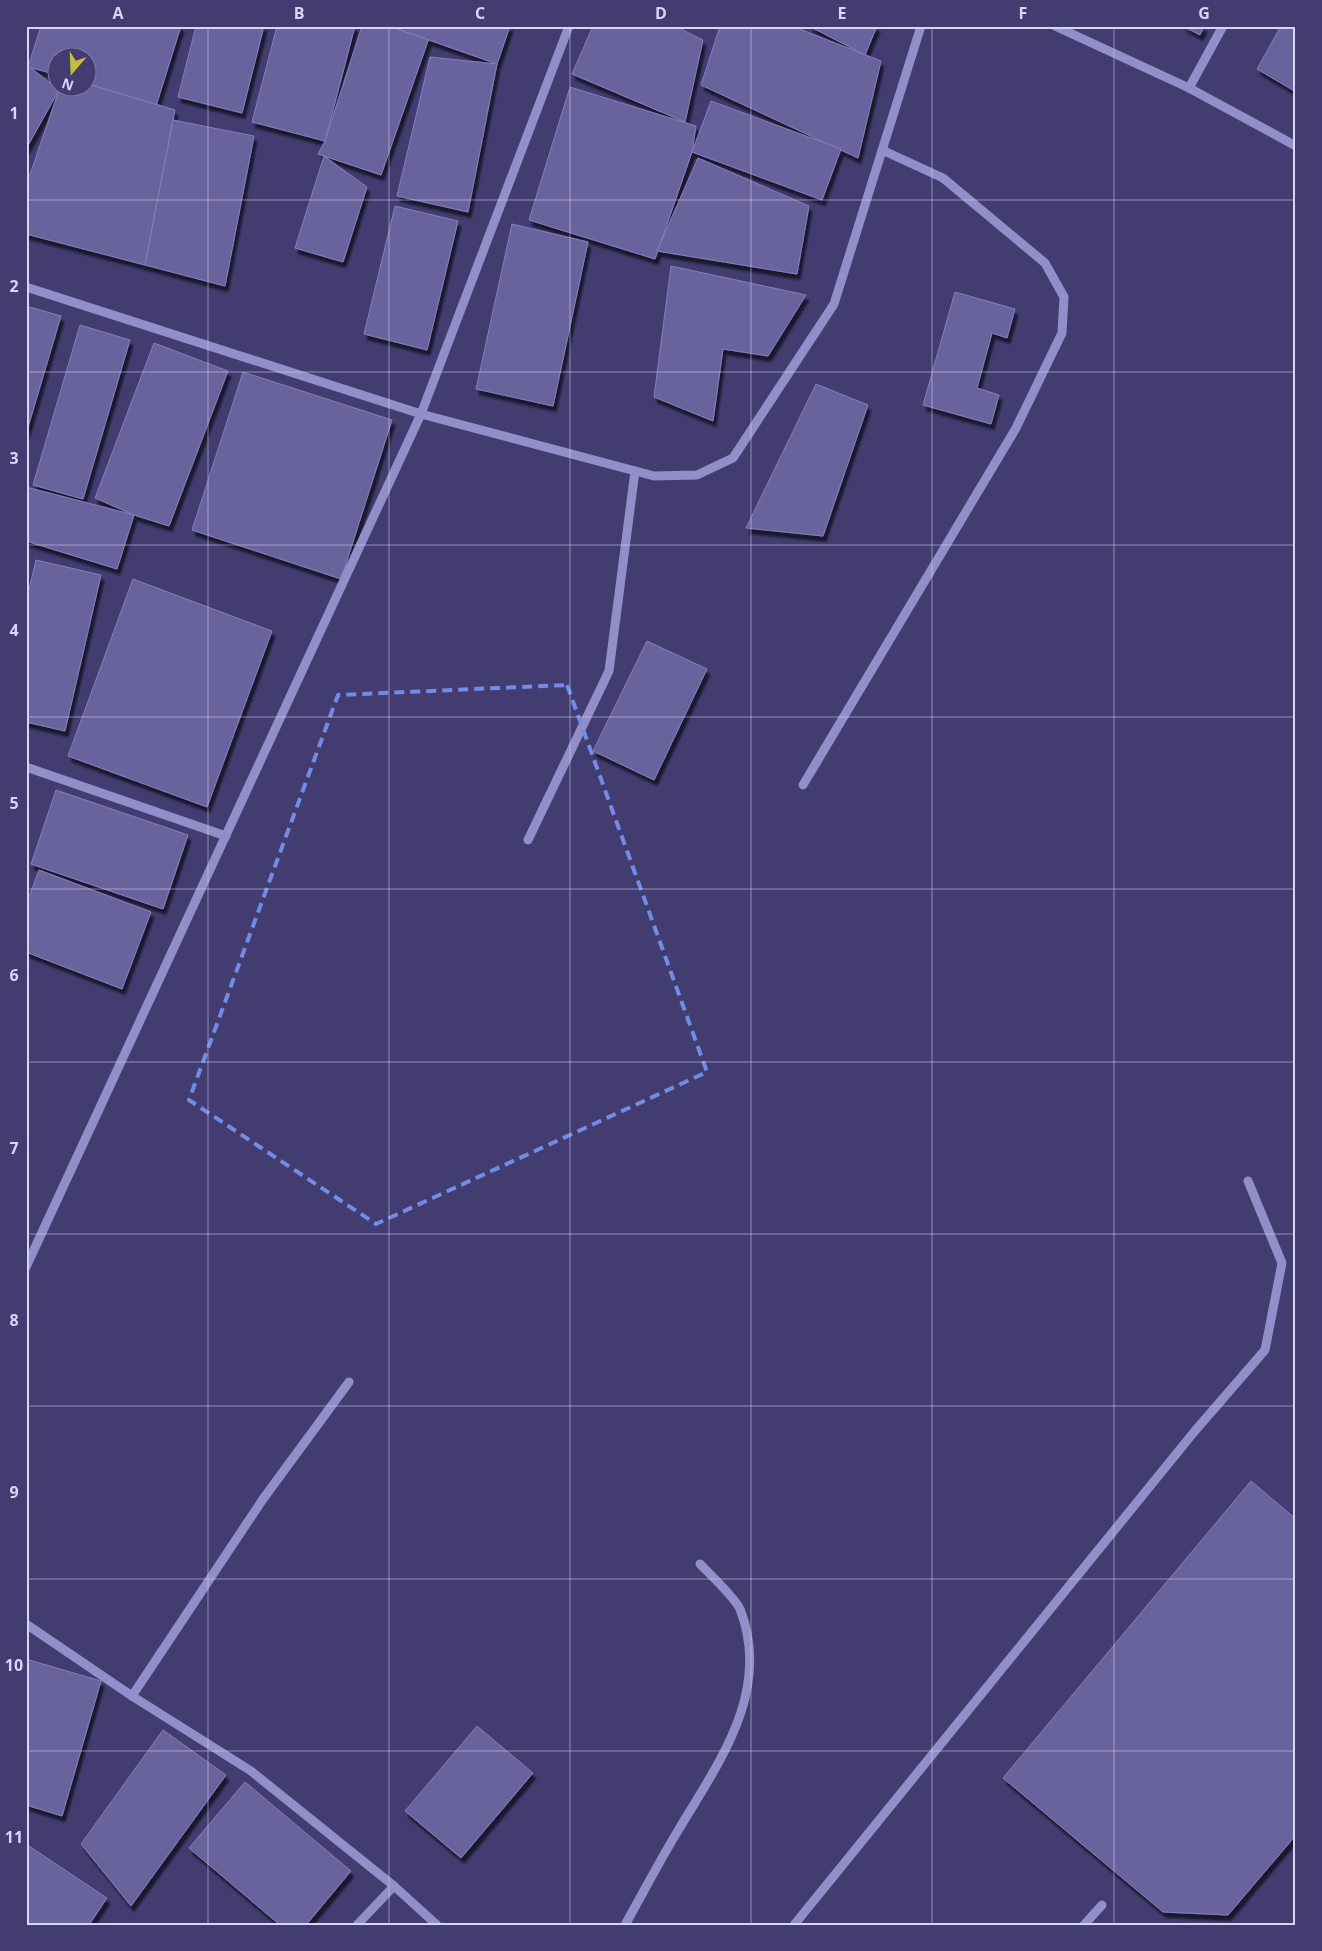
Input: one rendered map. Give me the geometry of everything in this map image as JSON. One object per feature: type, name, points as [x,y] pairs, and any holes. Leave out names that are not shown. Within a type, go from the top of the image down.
[{"type":"street","points":[[26,1267],[421,414],[569,26]]},
{"type":"street","points":[[26,287],[421,414],[654,476],[697,475],[733,458],[834,304],[920,26]]},
{"type":"street","points":[[1055,26],[1189,88],[1296,146]]},
{"type":"street","points":[[1189,88],[1223,26]]},
{"type":"street","points":[[803,785],[1016,428],[1062,332],[1064,296],[1045,263],[942,178],[882,150]]},
{"type":"street","points":[[528,840],[609,671],[635,471]]},
{"type":"street","points":[[26,767],[226,836]]},
{"type":"street","points":[[794,1925],[1188,1440],[1265,1350],[1282,1263],[1248,1181]]},
{"type":"street","points":[[132,1696],[263,1499],[349,1382]]},
{"type":"street","points":[[625,1925],[668,1846],[729,1745],[747,1696],[750,1642],[739,1607],[700,1564]]},
{"type":"street","points":[[26,1624],[132,1696],[251,1771],[394,1886],[437,1925]]},
{"type":"street","points":[[357,1925],[394,1886]]},
{"type":"street","points":[[1084,1925],[1102,1905]]},
{"type":"highlighted area","points":[[567,685],[707,1072],[376,1224],[189,1100],[338,695]]},
{"type":"building","points":[[41,26],[181,26],[156,106],[98,87],[98,48],[48,48],[48,72],[28,67]]},
{"type":"building","points":[[196,26],[264,26],[242,113],[178,97]]},
{"type":"building","points":[[277,26],[355,26],[325,141],[252,122]]},
{"type":"building","points":[[362,26],[389,26],[429,38],[381,175],[318,154],[325,141]]},
{"type":"building","points":[[389,26],[510,26],[497,64]]},
{"type":"building","points":[[593,26],[675,26],[703,40],[685,122],[572,74]]},
{"type":"building","points":[[720,26],[792,26],[881,61],[858,158],[701,85]]},
{"type":"building","points":[[809,26],[877,26],[865,55]]},
{"type":"building","points":[[1183,26],[1204,26],[1200,35]]},
{"type":"building","points":[[1281,26],[1296,26],[1296,92],[1257,69]]},
{"type":"building","points":[[430,57],[497,64],[468,212],[397,196]]},
{"type":"building","points":[[26,64],[48,81],[48,98],[55,98],[26,149]]},
{"type":"building","points":[[98,87],[175,110],[145,265],[26,234],[26,186],[56,98],[98,98]]},
{"type":"building","points":[[570,87],[696,126],[692,152],[655,259],[529,220]]},
{"type":"building","points":[[711,101],[841,149],[822,200],[692,152]]},
{"type":"building","points":[[173,120],[254,136],[225,286],[145,265]]},
{"type":"building","points":[[324,156],[367,187],[343,262],[295,248]]},
{"type":"building","points":[[698,158],[809,206],[797,274],[657,251]]},
{"type":"building","points":[[395,206],[458,221],[427,350],[364,334]]},
{"type":"building","points":[[512,224],[588,242],[553,406],[476,389]]},
{"type":"building","points":[[671,266],[806,295],[768,356],[723,349],[713,421],[654,397]]},
{"type":"building","points":[[955,292],[1015,309],[1007,338],[992,333],[977,388],[999,395],[991,424],[923,405]]},
{"type":"building","points":[[26,306],[61,316],[26,434]]},
{"type":"building","points":[[80,325],[130,340],[83,499],[33,485]]},
{"type":"building","points":[[154,343],[228,371],[169,526],[134,515],[95,498]]},
{"type":"building","points":[[243,372],[392,420],[341,579],[192,530]]},
{"type":"building","points":[[816,384],[868,405],[823,536],[746,528]]},
{"type":"building","points":[[26,487],[134,515],[117,569],[26,541]]},
{"type":"building","points":[[36,560],[101,575],[65,731],[26,722],[26,602]]},
{"type":"building","points":[[133,579],[272,631],[207,807],[68,756]]},
{"type":"building","points":[[647,641],[707,669],[654,780],[593,751]]},
{"type":"building","points":[[56,790],[188,835],[163,909],[31,864]]},
{"type":"building","points":[[39,870],[151,912],[122,989],[26,952],[26,905]]},
{"type":"building","points":[[1251,1481],[1296,1519],[1296,1835],[1228,1915],[1163,1912],[1003,1778]]},
{"type":"building","points":[[26,1659],[101,1681],[62,1816],[26,1805]]},
{"type":"building","points":[[477,1726],[533,1773],[461,1858],[405,1811]]},
{"type":"building","points":[[163,1730],[226,1775],[131,1906],[81,1844]]},
{"type":"building","points":[[245,1782],[351,1871],[306,1925],[280,1925],[189,1848]]},
{"type":"building","points":[[26,1844],[107,1898],[89,1925],[26,1925]]}]
